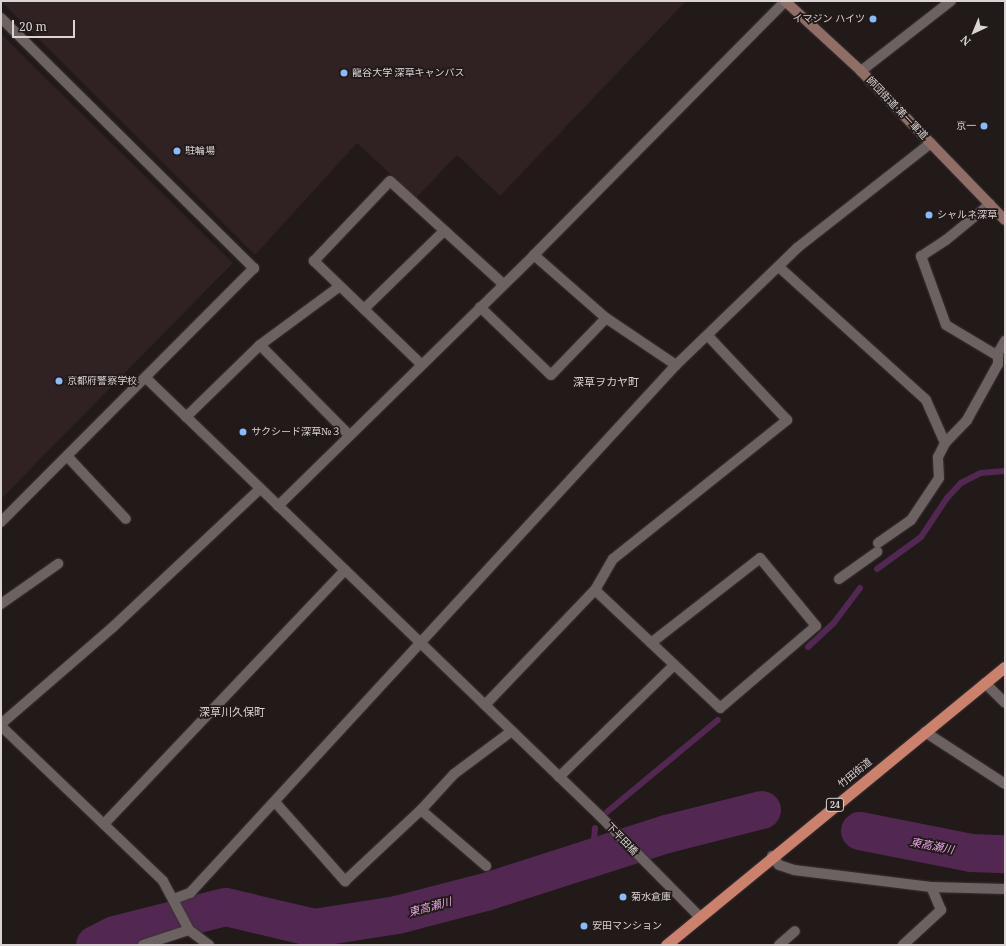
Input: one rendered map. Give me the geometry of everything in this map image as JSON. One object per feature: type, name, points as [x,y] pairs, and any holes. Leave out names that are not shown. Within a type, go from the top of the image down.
[{"type":"highway","name":"竹田街道","points":[[666,945],[772,856],[1005,667]]},
{"type":"main road","name":"師団街道 第一軍道","points":[[785,1],[861,71],[1005,220]]},
{"type":"street","points":[[278,506],[421,364],[534,255],[785,1]]},
{"type":"street","points":[[861,71],[951,1]]},
{"type":"street","points":[[1,18],[254,268],[1,522]]},
{"type":"street","points":[[174,899],[190,893],[421,644],[676,365],[708,336],[797,248],[931,143]]},
{"type":"street","points":[[421,364],[314,261],[390,181],[503,284]]},
{"type":"street","points":[[990,204],[946,240],[921,256],[946,325],[998,356]]},
{"type":"street","points":[[364,309],[444,231]]},
{"type":"street","points":[[534,255],[606,318],[676,365]]},
{"type":"street","points":[[779,267],[926,400],[945,443]]},
{"type":"street","points":[[186,417],[260,345],[340,286]]},
{"type":"street","points":[[480,307],[551,375],[606,318]]},
{"type":"street","points":[[485,705],[594,590],[613,559],[787,420],[708,336]]},
{"type":"street","points":[[839,579],[911,520],[939,478],[938,457],[945,443],[967,420],[998,364],[998,356],[1005,342]]},
{"type":"street","points":[[260,345],[349,435]]},
{"type":"street","name":"下平田橋","points":[[146,378],[559,776],[700,917]]},
{"type":"street","points":[[67,456],[126,519]]},
{"type":"street","points":[[209,945],[189,930],[174,899],[163,881],[1,725],[114,627],[260,489]]},
{"type":"street","points":[[594,590],[720,708],[816,626],[760,558],[651,643]]},
{"type":"street","points":[[1,604],[58,564]]},
{"type":"street","points":[[104,824],[345,570]]},
{"type":"street","points":[[559,776],[674,665]]},
{"type":"street","points":[[986,683],[1005,703]]},
{"type":"street","points":[[275,802],[345,881],[421,810],[454,774],[512,731]]},
{"type":"street","points":[[925,732],[1005,784]]},
{"type":"street","points":[[421,810],[486,866]]},
{"type":"street","points":[[772,856],[779,865],[794,870],[931,888],[1005,889]]},
{"type":"street","points":[[903,945],[941,910],[931,888]]},
{"type":"street","points":[[143,945],[189,930]]},
{"type":"street","points":[[779,945],[795,931]]},
{"type":"shaded area","name":"龍谷大学 深草キャンパス","points":[[1,1],[686,1],[500,196],[457,155],[416,198],[357,143],[255,255]]},
{"type":"shaded area","name":"京都府警察学校","points":[[1,34],[233,263],[1,499]]},
{"type":"waterway","points":[[877,569],[921,537],[947,498],[961,483],[981,473],[1005,471]]},
{"type":"waterway","points":[[808,647],[833,624],[860,588]]},
{"type":"waterway","points":[[607,812],[718,720]]},
{"type":"waterway","name":"東高瀬川","points":[[95,945],[115,935],[226,907],[314,928],[397,915],[489,891],[667,834],[762,810]]},
{"type":"waterway","points":[[595,828],[594,840],[600,855]]},
{"type":"waterway","name":"東高瀬川","points":[[860,831],[971,853],[1005,854]]},
{"type":"place","name":"イマジン ハイツ","points":[[873,19]]},
{"type":"place","name":"龍谷大学 深草キャンパス","points":[[344,73]]},
{"type":"place","name":"京一","points":[[984,126]]},
{"type":"place","name":"駐輪場","points":[[177,151]]},
{"type":"place","name":"シャルネ深草","points":[[929,215]]},
{"type":"place","name":"京都府警察学校","points":[[59,381]]},
{"type":"place","name":"サクシード深草№３","points":[[243,432]]},
{"type":"place","name":"菊水倉庫","points":[[623,897]]},
{"type":"place","name":"安田マンション","points":[[584,926]]},
{"type":"district","name":"深草ヲカヤ町","points":[[606,382]]},
{"type":"district","name":"深草川久保町","points":[[232,712]]}]
